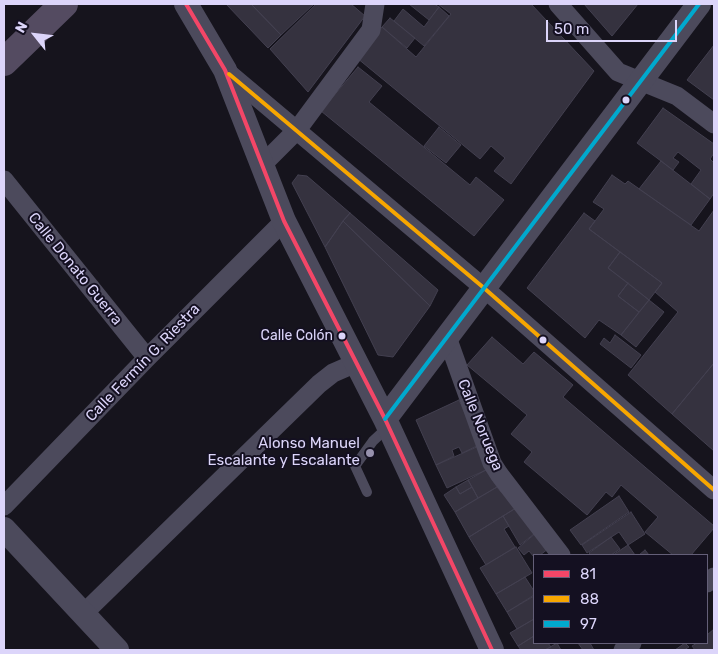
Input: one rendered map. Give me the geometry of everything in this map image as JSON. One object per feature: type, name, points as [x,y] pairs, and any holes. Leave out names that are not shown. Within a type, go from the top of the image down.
[{"type":"main road","points":[[4,62],[64,4]]},
{"type":"street","points":[[186,4],[225,70],[284,221],[387,422],[492,650]]},
{"type":"street","points":[[262,165],[297,130],[371,30],[375,4]]},
{"type":"street","points":[[558,4],[618,72],[676,96],[714,124]]},
{"type":"street","points":[[387,422],[447,337],[699,4]]},
{"type":"street","points":[[225,70],[484,288],[714,490]]},
{"type":"street","name":"Calle Donato Guerra","points":[[4,180],[147,358]]},
{"type":"street","name":"Calle Fermín G. Riestra","points":[[4,506],[147,358],[284,221]]},
{"type":"street","name":"Calle Noruega","points":[[447,337],[492,463],[560,554]]},
{"type":"street","points":[[83,614],[319,384],[333,373],[356,363]]},
{"type":"street","points":[[4,529],[117,650]]},
{"type":"lane","points":[[367,492],[356,466],[387,422]]},
{"type":"building","points":[[226,4],[251,4],[281,35],[268,48]]},
{"type":"building","points":[[251,4],[314,4],[281,35]]},
{"type":"building","points":[[316,4],[351,4],[365,16],[308,92],[270,49]]},
{"type":"building","points":[[409,4],[434,4],[439,7],[429,20]]},
{"type":"building","points":[[438,4],[531,4],[594,71],[511,184],[494,171],[505,158],[491,146],[480,159],[357,58],[382,27],[416,57],[451,14]]},
{"type":"building","points":[[584,4],[638,4],[612,36]]},
{"type":"building","points":[[439,7],[449,16],[424,46],[394,21],[403,9],[424,27]]},
{"type":"building","points":[[390,18],[415,38],[407,48],[382,27]]},
{"type":"building","points":[[714,45],[714,100],[687,80]]},
{"type":"building","points":[[358,67],[382,86],[369,102],[470,185],[476,177],[504,200],[474,236],[321,111]]},
{"type":"building","points":[[663,108],[714,144],[714,153],[710,159],[714,163],[714,193],[710,199],[691,184],[701,170],[678,152],[673,158],[679,162],[673,170],[637,143]]},
{"type":"building","points":[[439,127],[461,145],[446,163],[424,146]]},
{"type":"building","points":[[661,161],[710,199],[691,225],[639,189]]},
{"type":"building","points":[[298,175],[307,176],[350,213],[325,247],[292,183]]},
{"type":"building","points":[[612,175],[625,184],[628,181],[699,231],[714,210],[714,363],[672,414],[628,375],[678,312],[655,292],[662,283],[589,229],[604,209],[593,202]]},
{"type":"building","points":[[350,213],[438,290],[430,306],[343,221]]},
{"type":"building","points":[[584,213],[595,221],[589,229],[620,252],[608,268],[628,283],[618,296],[639,312],[621,335],[599,320],[585,338],[527,288]]},
{"type":"building","points":[[343,221],[430,306],[393,357],[378,355],[325,247]]},
{"type":"building","points":[[620,252],[662,283],[649,300],[608,268]]},
{"type":"building","points":[[628,283],[649,300],[639,312],[618,296]]},
{"type":"building","points":[[649,300],[664,312],[636,347],[621,335]]},
{"type":"building","points":[[615,335],[641,355],[631,368],[600,344],[604,338],[610,343]]},
{"type":"building","points":[[492,337],[523,364],[534,352],[573,385],[563,397],[714,526],[714,528],[692,554],[672,554],[645,532],[658,517],[621,485],[612,497],[606,492],[587,515],[524,462],[532,452],[511,434],[527,415],[467,365]]},
{"type":"building","points":[[714,363],[714,451],[672,414]]},
{"type":"building","points":[[459,400],[479,445],[462,453],[459,447],[452,450],[454,456],[436,465],[416,420]]},
{"type":"building","points":[[479,446],[488,469],[447,488],[436,465]]},
{"type":"building","points":[[486,470],[497,487],[478,498],[468,480]]},
{"type":"building","points":[[468,480],[472,487],[460,494],[456,487]]},
{"type":"building","points":[[456,487],[460,494],[472,487],[478,498],[455,512],[444,495]]},
{"type":"building","points":[[497,487],[501,492],[504,491],[516,508],[469,537],[455,512]]},
{"type":"building","points":[[619,496],[629,512],[581,545],[570,530]]},
{"type":"building","points":[[516,508],[534,534],[520,545],[503,516]]},
{"type":"building","points":[[631,512],[645,534],[628,545],[619,532],[587,553],[582,545]]},
{"type":"building","points":[[503,516],[509,526],[504,529],[515,547],[486,565],[469,537]]},
{"type":"building","points":[[536,533],[548,549],[541,554],[533,554],[533,556],[529,551],[524,555],[518,548]]},
{"type":"building","points":[[611,537],[620,549],[612,554],[589,553]]},
{"type":"building","points":[[628,545],[634,554],[614,554]]},
{"type":"building","points":[[516,547],[532,573],[496,594],[480,568]]},
{"type":"building","points":[[645,550],[648,554],[640,554]]},
{"type":"building","points":[[525,577],[533,589],[533,596],[507,612],[496,594]]},
{"type":"building","points":[[533,597],[533,620],[517,629],[507,612]]},
{"type":"building","points":[[533,620],[533,637],[518,646],[510,633]]},
{"type":"building","points":[[714,629],[714,650],[695,650],[692,646],[695,644],[708,644],[708,634]]},
{"type":"building","points":[[533,637],[533,644],[549,644],[551,647],[545,650],[521,650],[518,646]]},
{"type":"building","points":[[558,644],[561,650],[545,650]]},
{"type":"building","points":[[579,644],[591,644],[594,650],[583,650]]},
{"type":"building","points":[[684,644],[689,647],[684,650],[675,650]]},
{"type":"transit line","name":"81","points":[[186,4],[225,70],[284,221],[385,419],[492,650]]},
{"type":"transit line","name":"97","points":[[385,419],[699,4]]},
{"type":"transit line","name":"88","points":[[229,74],[484,288],[714,490]]},
{"type":"place","name":"Calle Colón","points":[[342,336]]},
{"type":"place","name":"Alonso Manuel Escalante y Escalante","points":[[370,453]]}]
